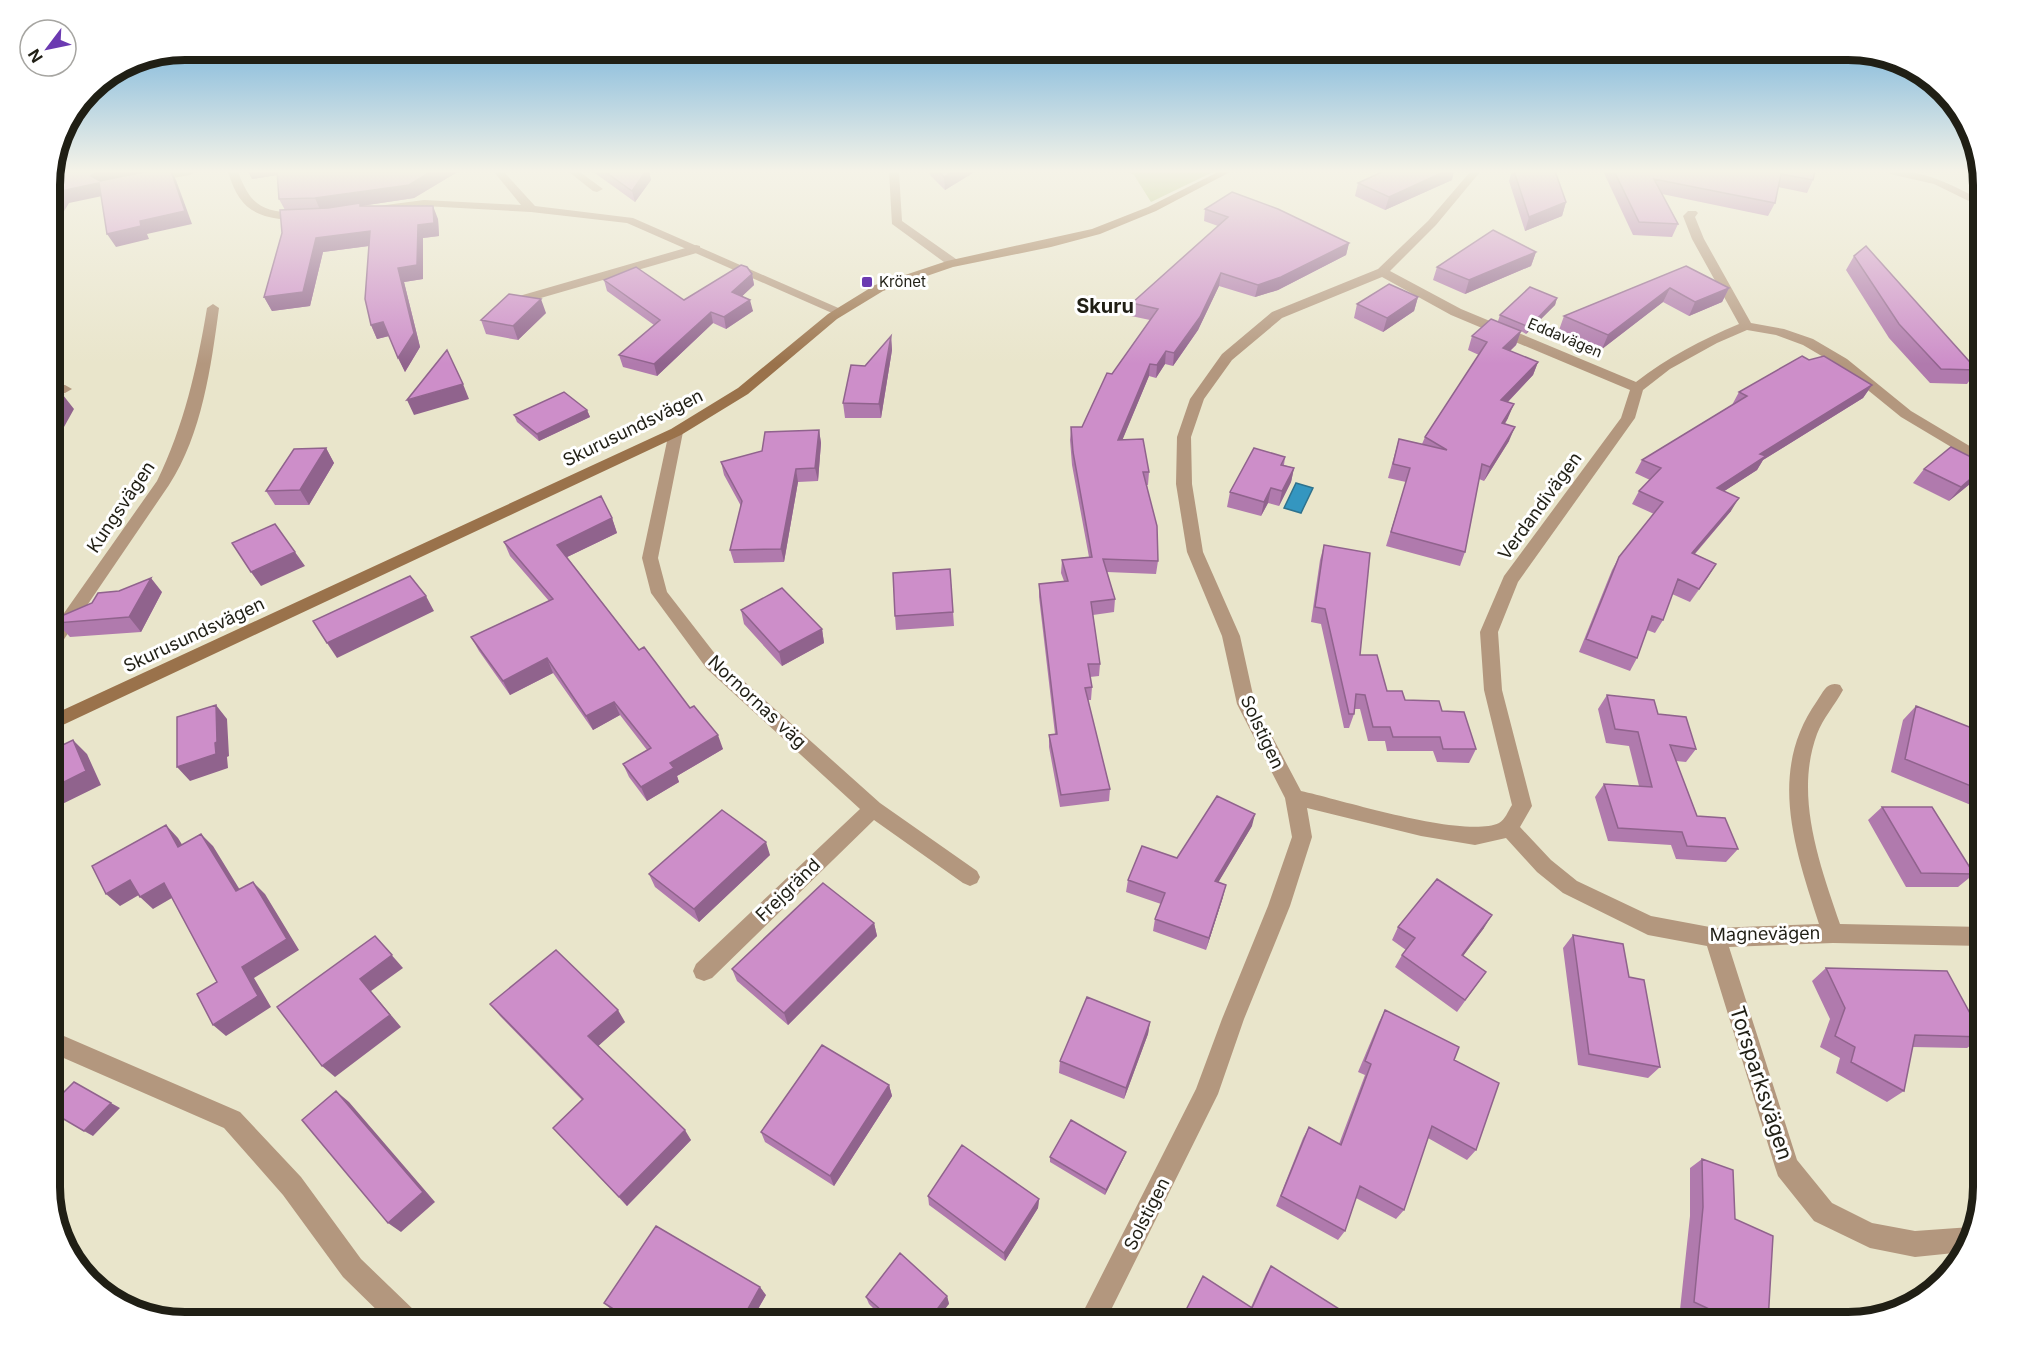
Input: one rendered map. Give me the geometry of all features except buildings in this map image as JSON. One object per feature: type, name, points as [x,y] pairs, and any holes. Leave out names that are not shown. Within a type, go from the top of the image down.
[{"type":"street","points":[[666,236],[837,310]]},
{"type":"street","points":[[916,236],[952,262]]},
{"type":"street","name":"Skurusundsvägen","points":[[60,719],[676,432],[723,405],[764,375],[837,310],[879,288],[952,262],[1078,236]]},
{"type":"street","name":"Solstigen","points":[[1097,1312],[1206,1094],[1233,1019],[1279,906],[1302,837],[1295,797],[1246,704],[1231,636],[1195,552],[1184,484],[1184,437],[1197,399],[1227,357],[1266,323],[1277,315],[1382,272],[1419,236]]},
{"type":"street","points":[[1697,236],[1746,326]]},
{"type":"street","points":[[509,303],[696,249]]},
{"type":"street","name":"Eddavägen","points":[[1382,272],[1456,312],[1545,347],[1637,388]]},
{"type":"street","name":"Kungsvägen","points":[[60,632],[164,482],[174,462],[206,357],[213,308]]},
{"type":"street","points":[[1637,388],[1675,361],[1712,340],[1746,326],[1779,332],[1808,342],[1842,362],[1906,414],[1973,454]]},
{"type":"street","name":"Verdandivägen","points":[[1509,828],[1522,806],[1493,690],[1489,632],[1510,580],[1628,418],[1637,388]]},
{"type":"street","points":[[60,389],[65,389]]},
{"type":"street","name":"Nornornas väg","points":[[676,432],[650,558],[659,593],[713,664],[873,809],[970,877]]},
{"type":"street","points":[[1833,933],[1806,852],[1797,797],[1806,736],[1834,690]]},
{"type":"street","points":[[1295,797],[1421,828],[1475,837],[1509,828]]},
{"type":"street","name":"Frejgränd","points":[[704,971],[873,809]]},
{"type":"street","name":"Magnevägen","points":[[1509,828],[1544,866],[1570,886],[1648,925],[1715,938],[1833,933],[1973,937]]},
{"type":"street","name":"Torsparksvägen","points":[[1715,938],[1787,1167],[1823,1212],[1870,1235],[1915,1244],[1961,1240]]},
{"type":"street","points":[[60,1045],[232,1120],[292,1186],[352,1268],[397,1312]]},
{"type":"water","points":[[1296,483],[1313,488],[1301,513],[1284,508]]},
{"type":"place","name":"Krönet","points":[[867,282]]},
{"type":"district","name":"Skuru","points":[[1105,306]]}]
